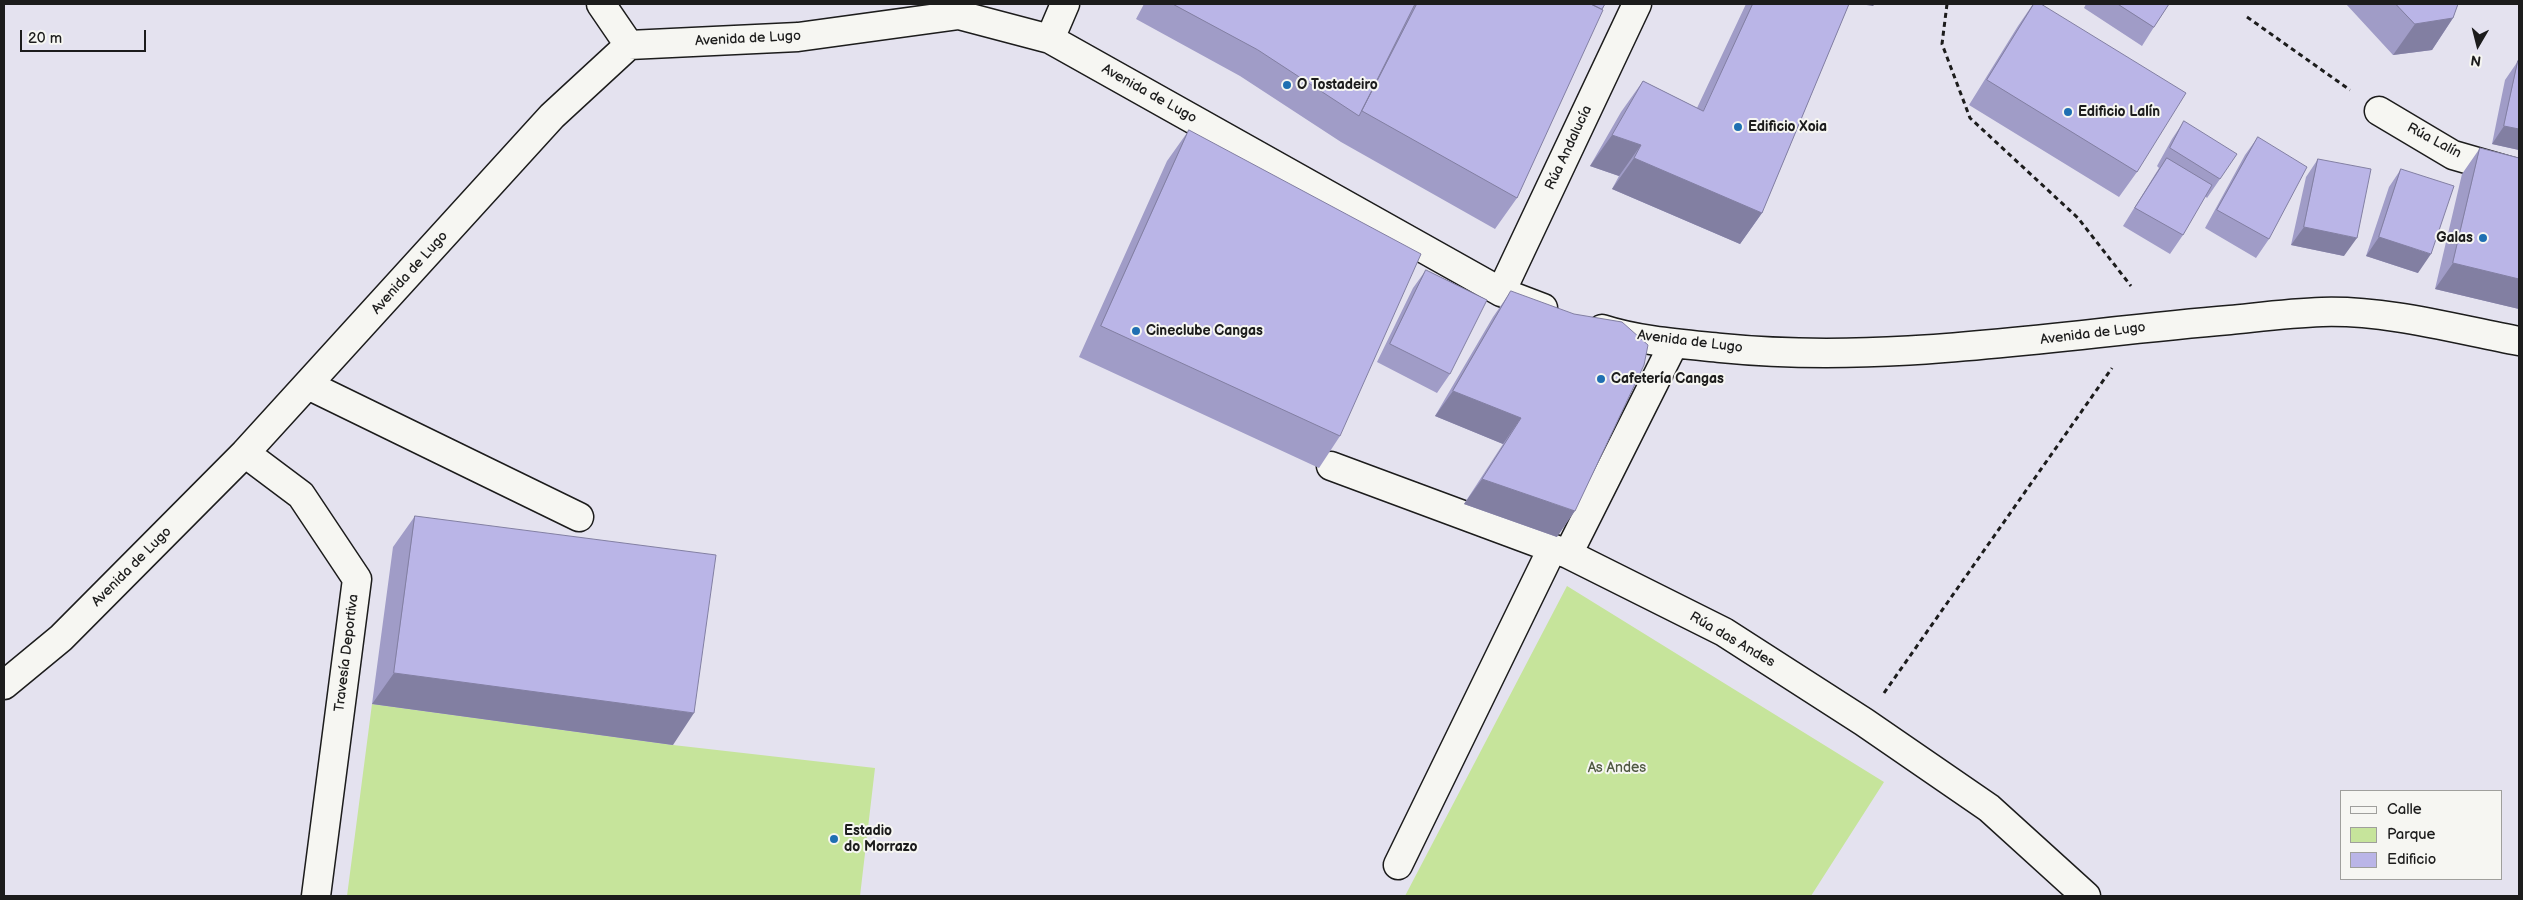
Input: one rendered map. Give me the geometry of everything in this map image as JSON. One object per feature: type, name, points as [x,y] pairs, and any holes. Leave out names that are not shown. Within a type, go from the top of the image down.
[{"type":"street","points":[[601,4],[629,46]]},
{"type":"street","points":[[1050,39],[1065,4]]},
{"type":"street","name":"Rúa Andalucía","points":[[1501,292],[1637,4]]},
{"type":"street","name":"Avenida de Lugo","points":[[4,685],[61,638],[245,453],[552,116],[629,46],[798,37],[959,15],[1050,39],[1501,292],[1608,331],[1674,343],[1744,350],[1836,354],[1959,347],[2140,328],[2324,312],[2387,317],[2519,341]]},
{"type":"street","name":"Rúa Lalín","points":[[2379,111],[2453,155],[2519,174]]},
{"type":"street","points":[[1398,865],[1560,552],[1674,343]]},
{"type":"street","points":[[308,385],[579,517]]},
{"type":"street","name":"Travesía Deportiva","points":[[245,453],[301,495],[357,579],[316,896]]},
{"type":"street","name":"Rúa das Andes","points":[[1331,466],[1560,552],[1724,632],[1864,722],[1989,808],[2086,896]]},
{"type":"path","points":[[1947,4],[1942,44],[1970,118],[2078,218],[2132,286]]},
{"type":"path","points":[[2247,17],[2379,111]]},
{"type":"path","points":[[1864,722],[2140,328]]},
{"type":"green space","name":"As Andes","points":[[1567,586],[1884,782],[1811,896],[1405,896]]},
{"type":"green space","points":[[372,704],[673,745],[875,768],[860,896],[347,896]]},
{"type":"building","points":[[1173,4],[1415,4],[1359,116],[1258,50]]},
{"type":"building","points":[[1417,4],[1591,4],[1603,10],[1517,198],[1362,111]]},
{"type":"building","points":[[1591,4],[1605,4],[1602,9]]},
{"type":"building","name":"Edificio Xoia","points":[[1753,4],[1849,4],[1762,213],[1634,158],[1641,145],[1612,135],[1643,81],[1703,111]]},
{"type":"building","name":"Edificio Lalín","points":[[2034,4],[2041,4],[2186,93],[2137,172],[1987,80]]},
{"type":"building","points":[[2118,4],[2169,4],[2154,27]]},
{"type":"building","points":[[2396,4],[2458,4],[2453,18],[2415,24]]},
{"type":"building","points":[[2519,62],[2519,129],[2504,126]]},
{"type":"building","points":[[2184,121],[2237,154],[2220,179],[2170,148]]},
{"type":"building","points":[[1189,130],[1421,254],[1340,436],[1101,326]]},
{"type":"building","points":[[2258,137],[2307,167],[2269,239],[2217,210]]},
{"type":"building","points":[[2480,148],[2519,158],[2519,279],[2453,263]]},
{"type":"building","points":[[2167,158],[2212,185],[2183,235],[2135,208]]},
{"type":"building","points":[[2318,159],[2371,169],[2357,238],[2304,227]]},
{"type":"building","points":[[2401,169],[2454,186],[2431,254],[2379,237]]},
{"type":"building","points":[[1426,270],[1487,300],[1450,374],[1390,344]]},
{"type":"building","points":[[1511,291],[1574,314],[1622,322],[1648,345],[1644,365],[1575,511],[1482,479],[1521,418],[1453,391]]},
{"type":"building","points":[[415,516],[716,555],[694,713],[394,673]]},
{"type":"place","name":"O Tostadeiro","points":[[1287,85]]},
{"type":"place","name":"Edificio Lalín","points":[[2068,112]]},
{"type":"place","name":"Edificio Xoia","points":[[1738,127]]},
{"type":"place","name":"Galas","points":[[2483,238]]},
{"type":"place","name":"Cineclube Cangas","points":[[1136,331]]},
{"type":"place","name":"Cafetería Cangas","points":[[1601,379]]},
{"type":"place","name":"Estadio do Morrazo","points":[[834,839]]}]
